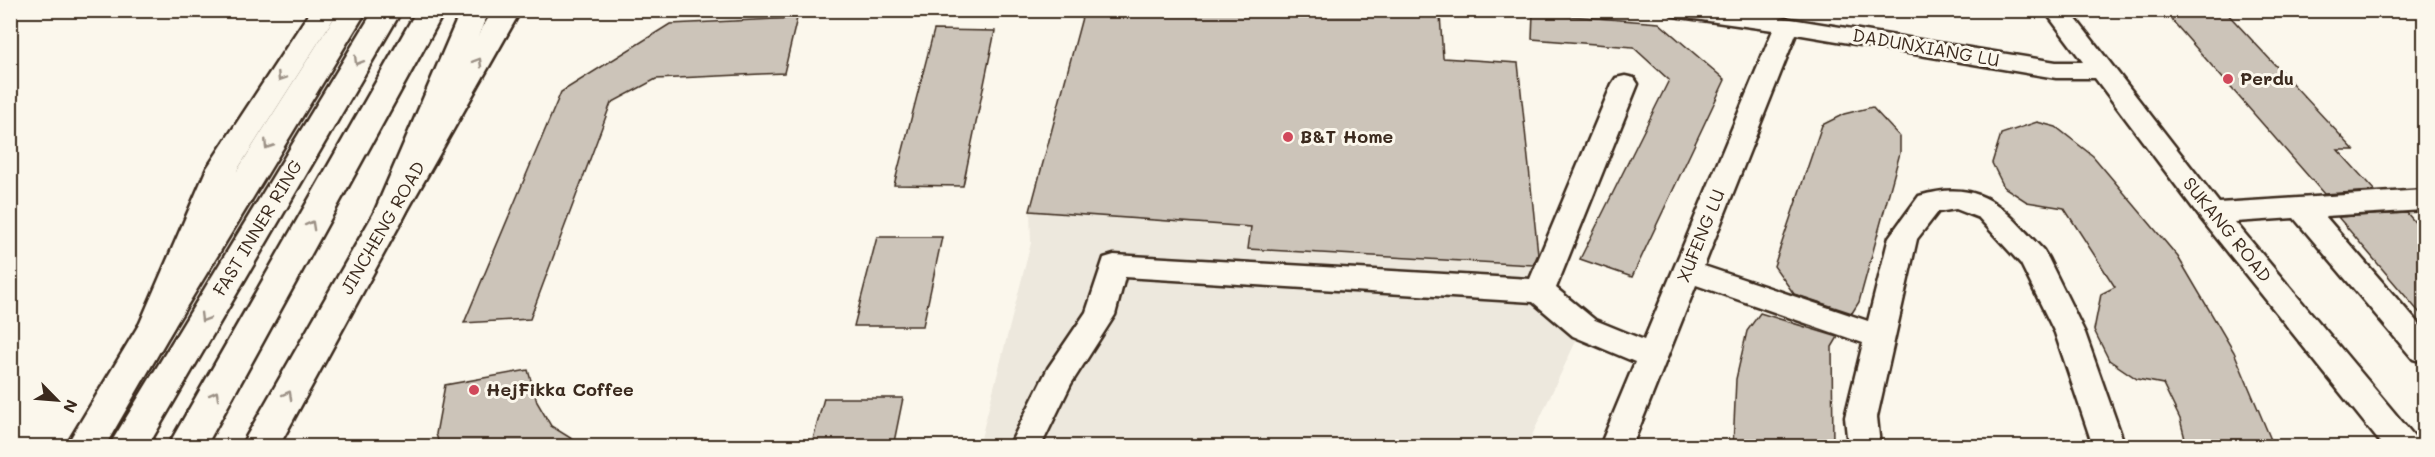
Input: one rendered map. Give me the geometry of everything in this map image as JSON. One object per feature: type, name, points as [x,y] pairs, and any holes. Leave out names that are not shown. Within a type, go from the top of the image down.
[{"type":"main road","name":"FAST INNER RING","points":[[128,447],[388,10]]},
{"type":"main road","points":[[187,447],[431,10]]},
{"type":"main road","name":"JINCHENG ROAD","points":[[260,447],[390,213],[507,10]]},
{"type":"main road","points":[[390,213],[473,14]]},
{"type":"main road","points":[[85,447],[156,327],[223,168],[341,15]]},
{"type":"main road","points":[[61,447],[123,383]]},
{"type":"street","name":"DADUNXIANG LU","points":[[1680,10],[1787,25],[2056,70],[2102,70]]},
{"type":"street","name":"SUKANG ROAD","points":[[2056,10],[2212,213],[2402,447]]},
{"type":"street","name":"XUFENG LU","points":[[1616,447],[1787,25]]},
{"type":"street","points":[[1540,291],[1625,84]]},
{"type":"street","points":[[1864,447],[1861,417],[1903,237],[1929,203],[1958,199],[1989,211],[2033,258],[2070,333],[2109,447]]},
{"type":"street","points":[[2212,213],[2424,200]]},
{"type":"street","points":[[2301,207],[2424,350]]},
{"type":"street","points":[[1025,447],[1059,377],[1100,315],[1114,266],[1540,291],[1584,328],[1652,356]]},
{"type":"street","points":[[1687,272],[1880,337]]},
{"type":"shaded area","points":[[1341,10],[1440,15],[1443,58],[1518,63],[1539,265],[1576,341],[1527,446],[979,446],[1031,243],[1030,211],[1084,11]]},
{"type":"building","name":"B&T Home","points":[[1084,10],[1341,10],[1440,15],[1443,58],[1518,63],[1538,254],[1533,265],[1248,249],[1251,227],[1030,211]]},
{"type":"building","points":[[2163,10],[2224,10],[2354,150],[2338,150],[2375,191],[2324,194]]},
{"type":"building","points":[[1533,13],[1659,23],[1725,80],[1632,277],[1580,259],[1669,80],[1633,47],[1532,39]]},
{"type":"building","points":[[797,18],[784,73],[656,79],[611,103],[530,319],[464,323],[561,92],[670,24]]},
{"type":"building","points":[[934,30],[995,31],[963,186],[894,185]]},
{"type":"building","points":[[1872,107],[1900,137],[1900,153],[1859,302],[1852,313],[1794,294],[1774,266],[1822,125],[1844,114]]},
{"type":"building","points":[[2037,122],[2056,127],[2093,156],[2178,257],[2234,352],[2274,447],[2187,447],[2180,419],[2163,384],[2137,379],[2109,360],[2094,330],[2101,294],[2115,287],[2064,208],[2027,202],[2004,187],[1992,163],[2001,134]]},
{"type":"building","points":[[2407,213],[2424,233],[2424,318],[2338,217]]},
{"type":"building","points":[[877,237],[942,237],[923,326],[854,326]]},
{"type":"building","points":[[1760,313],[1838,337],[1832,347],[1833,447],[1733,447],[1736,379],[1747,331]]},
{"type":"building","points":[[528,370],[537,402],[551,426],[585,447],[440,447],[436,434],[445,385]]},
{"type":"building","points":[[824,398],[903,398],[893,447],[811,447]]},
{"type":"place","name":"Perdu","points":[[2228,79]]},
{"type":"place","name":"B&T Home","points":[[1288,137]]},
{"type":"place","name":"HejFikka Coffee","points":[[474,390]]}]
